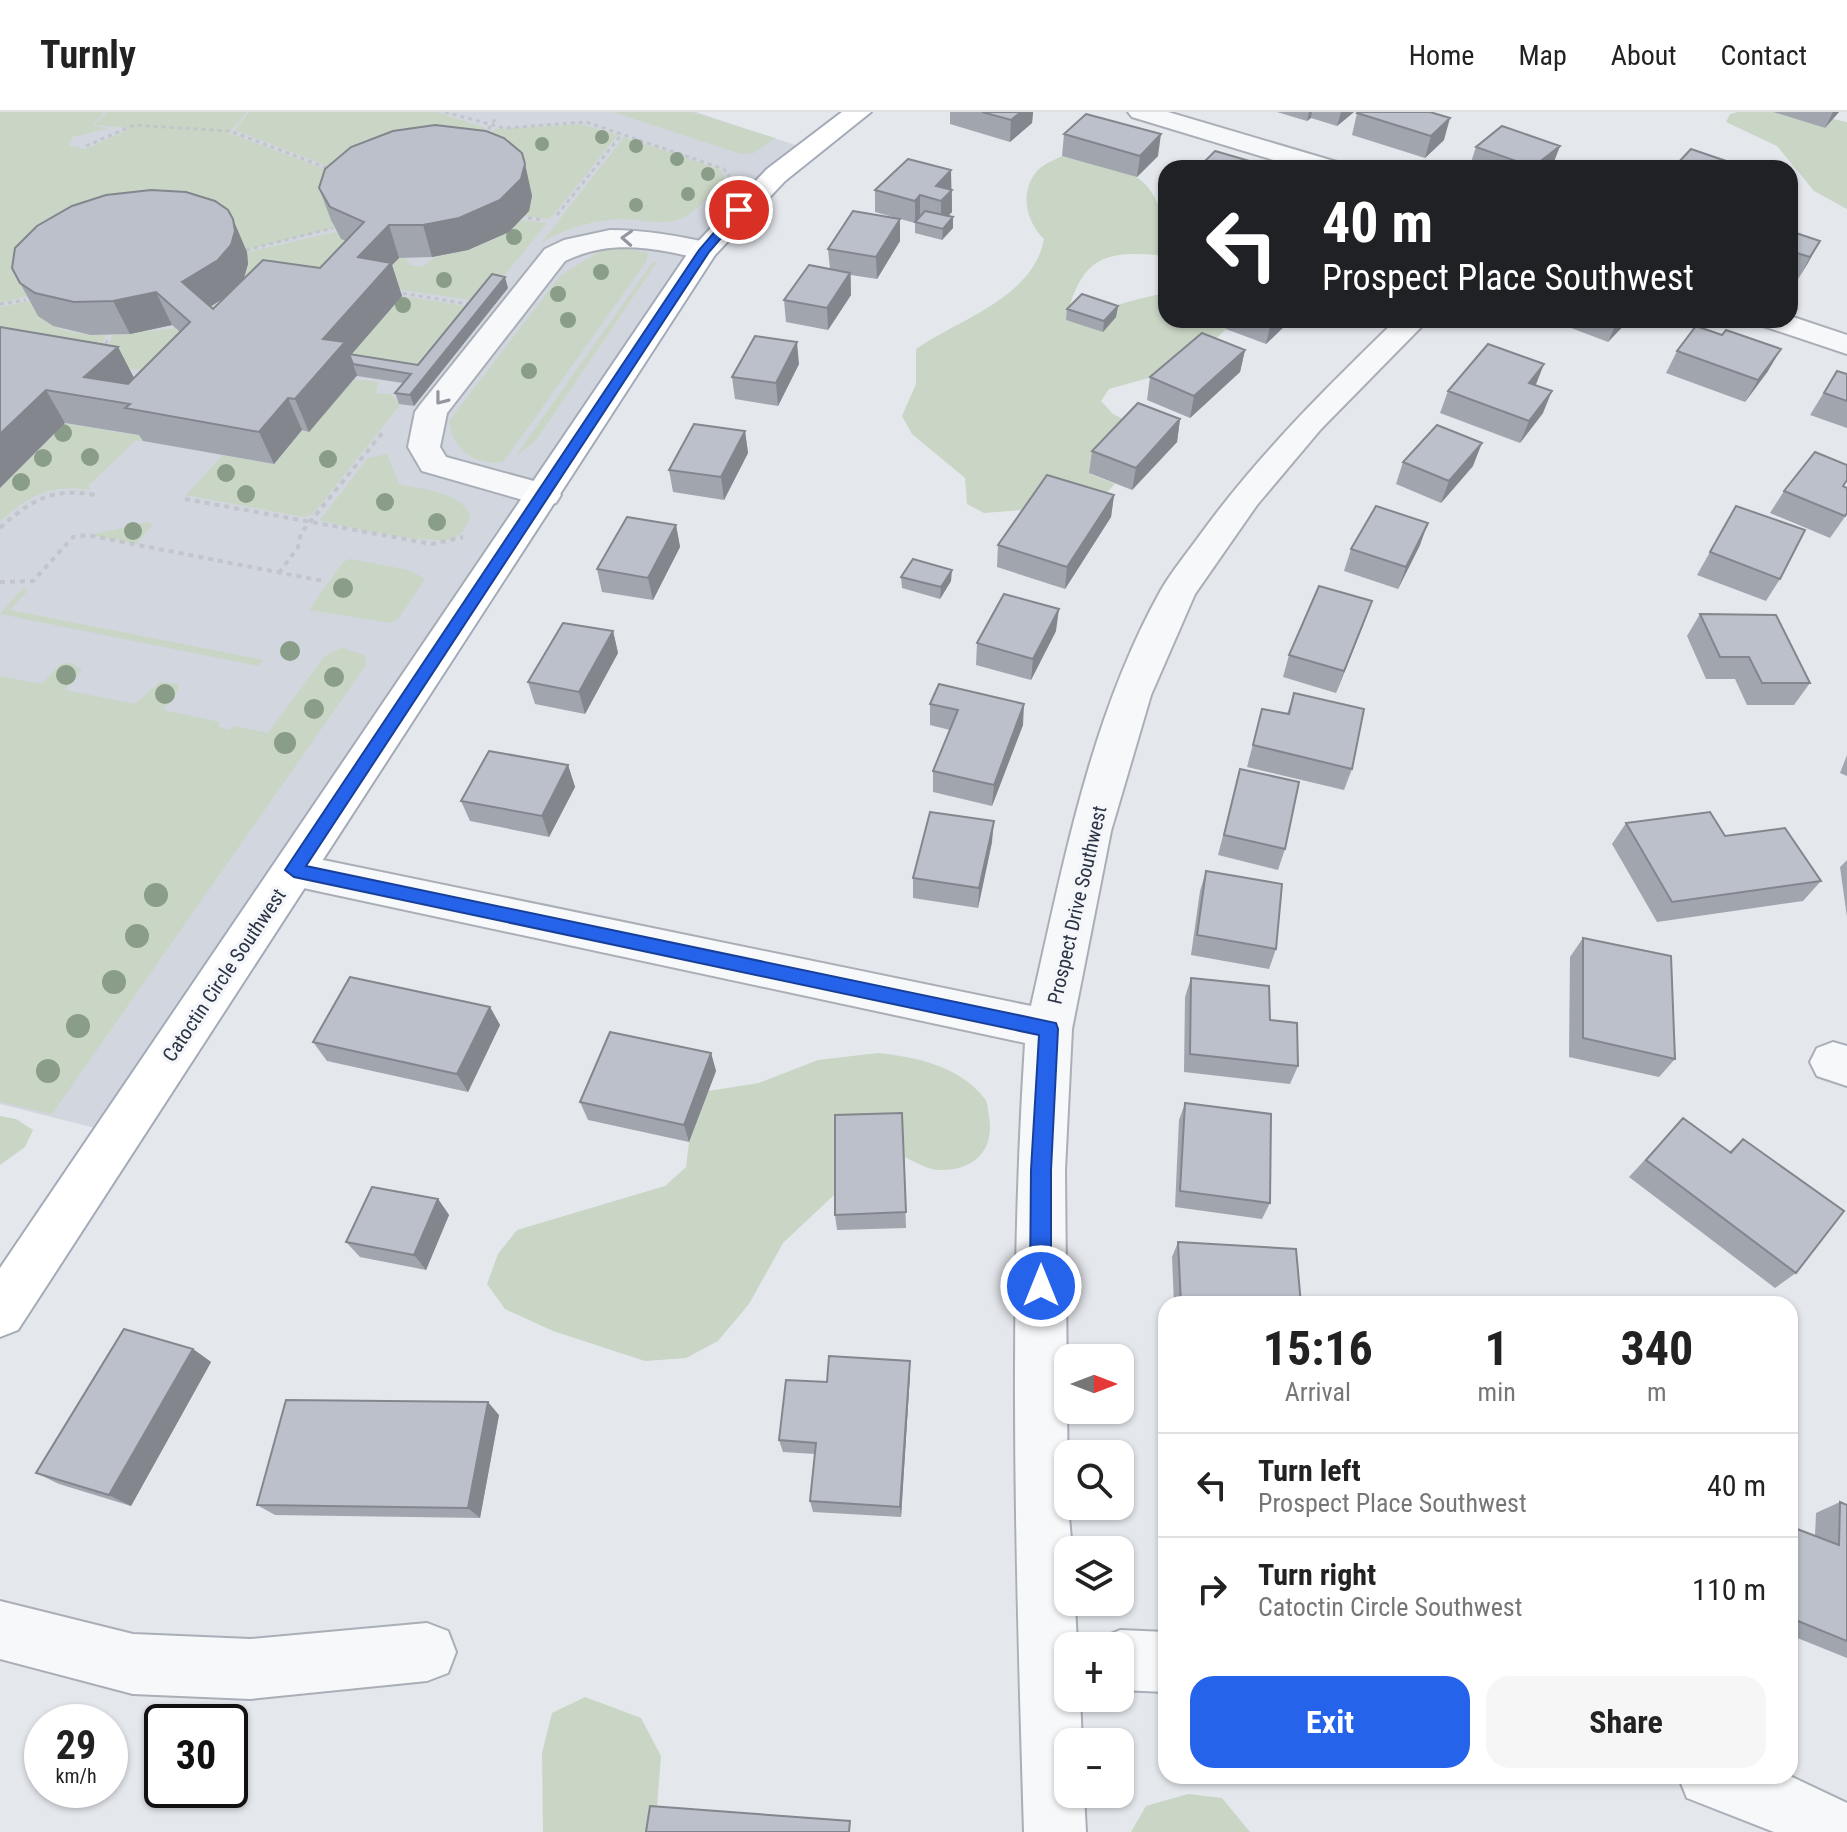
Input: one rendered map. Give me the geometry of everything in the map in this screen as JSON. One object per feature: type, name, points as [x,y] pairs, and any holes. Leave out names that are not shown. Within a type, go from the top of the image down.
[{"type":"main road","name":"Catoctin Circle Southwest","points":[[0,1312],[704,250],[776,175],[858,112]]},
{"type":"street","points":[[1141,112],[1301,160]]},
{"type":"street","points":[[544,495],[434,464],[424,447],[431,412],[555,255],[578,242],[604,238],[635,238],[704,250]]},
{"type":"street","name":"Prospect Drive Southwest","points":[[1056,1632],[1040,1444],[1041,1170],[1049,1029],[1091,831],[1132,695],[1178,592],[1245,497],[1310,422],[1405,328]]},
{"type":"street","points":[[1797,328],[1847,345]]},
{"type":"street","points":[[294,870],[1049,1029]]},
{"type":"street","points":[[0,1630],[133,1664],[250,1669],[427,1652]]},
{"type":"street","points":[[1134,1661],[1158,1662]]},
{"type":"street","name":"Prospect Drive Southwest","points":[[1055,1832],[1057,1712]]},
{"type":"street","points":[[1730,1784],[1797,1810],[1838,1832]]},
{"type":"path","points":[[445,112],[491,126],[586,122],[724,169],[729,177]]},
{"type":"path","points":[[477,146],[496,118]]},
{"type":"path","points":[[86,146],[134,125],[230,131],[342,173]]},
{"type":"path","points":[[246,250],[333,228]]},
{"type":"path","points":[[392,291],[469,304]]},
{"type":"path","points":[[0,304],[26,300]]},
{"type":"path","points":[[102,352],[109,337]]},
{"type":"path","points":[[279,573],[298,547],[301,533],[309,522],[384,431]]},
{"type":"path","points":[[0,528],[24,504],[40,495],[76,491],[95,495]]},
{"type":"path","points":[[185,499],[432,544],[446,543],[466,535]]},
{"type":"path","points":[[0,582],[33,581],[73,537],[87,535],[323,581]]},
{"type":"shaded area","points":[[0,112],[696,112],[807,149],[739,210],[119,1134],[0,1104]]},
{"type":"green space","points":[[0,112],[104,112],[92,126],[108,128],[72,137],[69,146],[86,149],[131,128],[94,125],[107,112],[247,112],[229,133],[357,181],[331,211],[333,228],[246,250],[241,242],[0,303]]},
{"type":"green space","points":[[249,112],[437,112],[486,128],[464,158],[361,179],[235,130]]},
{"type":"green space","points":[[613,112],[691,112],[775,138],[754,153],[741,154]]},
{"type":"green space","points":[[1773,112],[1825,128],[1833,119],[1847,122],[1847,209],[1814,191],[1798,172],[1798,160],[1789,160],[1777,146],[1726,122],[1730,114]]},
{"type":"green space","points":[[582,124],[618,135],[550,219],[525,216],[532,201],[529,185],[471,158],[494,129]]},
{"type":"green space","points":[[624,137],[722,170],[724,179],[683,218],[662,222],[604,220],[572,228],[542,242]]},
{"type":"green space","points":[[1062,156],[1120,170],[1145,184],[1158,205],[1158,255],[1126,254],[1098,262],[1079,282],[1066,320],[1158,295],[1158,328],[1227,328],[1198,355],[1170,372],[1109,389],[1101,401],[1113,414],[1135,425],[1090,474],[1115,484],[1104,495],[1045,497],[1022,510],[984,513],[967,504],[965,478],[912,434],[902,416],[916,384],[916,349],[1010,292],[1037,259],[1044,239],[1032,223],[1027,195],[1033,177],[1047,163]]},
{"type":"green space","points":[[522,220],[547,223],[499,282],[478,301],[373,286],[399,258],[406,258],[410,265],[422,267],[435,257],[491,241]]},
{"type":"green space","points":[[336,232],[349,244],[375,254],[197,315],[225,298],[241,282],[248,263],[247,252]]},
{"type":"green space","points":[[624,248],[648,253],[646,262],[504,461],[485,462],[460,448],[449,421],[560,276],[600,251]]},
{"type":"green space","points":[[657,262],[536,440],[515,457],[652,263]]},
{"type":"green space","points":[[402,296],[473,307],[417,376],[343,364]]},
{"type":"green space","points":[[30,301],[35,311],[51,325],[84,334],[106,335],[94,363],[0,346],[0,307]]},
{"type":"green space","points":[[175,328],[200,351],[145,371],[100,364],[113,335]]},
{"type":"green space","points":[[355,379],[378,382],[376,394],[391,394],[400,405],[312,515],[303,517],[186,495],[223,455],[274,464],[302,430],[309,431]]},
{"type":"green space","points":[[65,423],[148,437],[143,441],[136,440],[88,486],[91,488],[89,490],[51,490],[19,505],[0,522],[0,488]]},
{"type":"green space","points":[[387,454],[399,484],[450,496],[465,508],[470,516],[461,533],[451,539],[425,540],[320,520],[368,458]]},
{"type":"green space","points":[[148,522],[152,525],[137,544],[90,535]]},
{"type":"green space","points":[[350,559],[409,570],[425,579],[398,619],[390,623],[309,610],[343,562]]},
{"type":"green space","points":[[23,588],[27,591],[10,610],[263,660],[258,666],[0,614]]},
{"type":"green space","points":[[341,648],[365,655],[366,665],[52,1114],[0,1102],[0,676],[41,684],[61,664],[71,663],[82,670],[65,690],[135,704],[160,682],[178,684],[179,689],[163,710],[220,722],[218,727],[230,730],[233,726],[268,733],[324,657]]},
{"type":"green space","points":[[878,1053],[936,1065],[963,1078],[975,1088],[988,1108],[990,1129],[985,1149],[979,1157],[962,1167],[935,1170],[904,1157],[902,1131],[783,1243],[749,1304],[718,1341],[686,1358],[645,1361],[553,1331],[505,1309],[487,1284],[498,1254],[517,1230],[665,1186],[686,1167],[689,1142],[708,1091],[759,1083],[818,1060]]},
{"type":"green space","points":[[0,1116],[16,1119],[33,1130],[25,1147],[0,1165]]},
{"type":"green space","points":[[585,1697],[641,1718],[661,1756],[655,1832],[543,1832],[542,1753],[552,1713]]},
{"type":"green space","points":[[1188,1794],[1222,1798],[1250,1832],[1131,1832],[1146,1806]]},
{"type":"building","points":[[982,112],[1021,112],[1011,120]]},
{"type":"building","points":[[1358,112],[1430,112],[1450,118],[1431,136]]},
{"type":"building","points":[[1086,114],[1161,134],[1140,156],[1064,134]]},
{"type":"building","points":[[435,125],[486,131],[504,138],[522,153],[525,164],[521,179],[500,200],[459,218],[423,225],[389,225],[358,257],[391,263],[323,339],[345,342],[295,399],[288,398],[259,432],[125,408],[130,404],[46,390],[0,434],[0,327],[118,347],[84,377],[128,384],[190,322],[156,292],[113,301],[74,302],[35,293],[20,283],[12,268],[15,248],[37,226],[72,206],[106,195],[151,190],[186,192],[215,201],[228,210],[233,219],[235,231],[231,245],[218,260],[182,282],[213,309],[263,260],[320,268],[364,222],[330,207],[319,188],[325,169],[351,147],[393,131]]},
{"type":"building","points":[[1502,126],[1560,146],[1542,160],[1513,160],[1476,147]]},
{"type":"building","points":[[1691,149],[1723,160],[1681,160]]},
{"type":"building","points":[[1215,151],[1246,160],[1206,160]]},
{"type":"building","points":[[908,159],[951,170],[936,186],[952,190],[941,201],[920,195],[915,201],[875,190]]},
{"type":"building","points":[[853,211],[900,219],[876,257],[828,249]]},
{"type":"building","points":[[925,211],[953,217],[943,229],[915,222]]},
{"type":"building","points":[[1798,234],[1820,241],[1810,257],[1798,253]]},
{"type":"building","points":[[809,265],[850,273],[827,308],[784,300]]},
{"type":"building","points":[[492,274],[505,277],[410,395],[395,393],[411,374],[353,364],[349,354],[418,365]]},
{"type":"building","points":[[1082,294],[1118,306],[1104,321],[1067,309]]},
{"type":"building","points":[[1694,328],[1722,335],[1726,330],[1781,349],[1758,380],[1677,351]]},
{"type":"building","points":[[1202,333],[1245,350],[1194,396],[1150,377]]},
{"type":"building","points":[[755,336],[797,342],[776,383],[732,377]]},
{"type":"building","points":[[1488,344],[1544,364],[1529,383],[1552,391],[1529,421],[1448,391]]},
{"type":"building","points":[[1837,371],[1847,374],[1847,401],[1824,393]]},
{"type":"building","points":[[1138,403],[1180,419],[1136,468],[1092,451]]},
{"type":"building","points":[[694,424],[745,431],[721,477],[669,470]]},
{"type":"building","points":[[1437,425],[1482,443],[1449,481],[1403,462]]},
{"type":"building","points":[[1815,452],[1847,465],[1847,480],[1843,486],[1847,488],[1845,516],[1784,491]]},
{"type":"building","points":[[1047,475],[1114,495],[1067,567],[998,545]]},
{"type":"building","points":[[1376,506],[1428,523],[1406,567],[1351,549]]},
{"type":"building","points":[[1736,506],[1805,530],[1780,579],[1710,552]]},
{"type":"building","points":[[627,517],[676,525],[648,578],[597,569]]},
{"type":"building","points":[[913,559],[952,570],[941,587],[901,577]]},
{"type":"building","points":[[1319,586],[1372,601],[1344,671],[1289,655]]},
{"type":"building","points":[[1004,594],[1059,609],[1033,659],[977,643]]},
{"type":"building","points":[[1700,614],[1776,615],[1810,683],[1762,683],[1749,657],[1720,657]]},
{"type":"building","points":[[563,623],[613,631],[579,692],[528,682]]},
{"type":"building","points":[[939,684],[1024,704],[994,785],[933,771],[958,710],[930,704]]},
{"type":"building","points":[[1294,693],[1364,709],[1352,769],[1253,745],[1262,709],[1289,714]]},
{"type":"building","points":[[489,751],[568,765],[542,816],[461,801]]},
{"type":"building","points":[[1240,769],[1299,782],[1285,849],[1224,835]]},
{"type":"building","points":[[930,812],[994,821],[979,888],[913,878]]},
{"type":"building","points":[[1710,812],[1725,836],[1785,828],[1821,881],[1672,902],[1626,823]]},
{"type":"building","points":[[1206,871],[1282,884],[1276,949],[1197,935]]},
{"type":"building","points":[[1583,938],[1671,956],[1675,1059],[1583,1038]]},
{"type":"building","points":[[350,977],[490,1007],[457,1074],[313,1042]]},
{"type":"building","points":[[1191,978],[1269,986],[1270,1020],[1297,1023],[1298,1066],[1190,1054]]},
{"type":"building","points":[[610,1032],[711,1053],[684,1125],[580,1102]]},
{"type":"building","points":[[1185,1103],[1271,1114],[1270,1203],[1180,1191]]},
{"type":"building","points":[[902,1113],[906,1212],[835,1215],[835,1115]]},
{"type":"building","points":[[1683,1118],[1731,1153],[1743,1139],[1844,1211],[1796,1273],[1646,1160]]},
{"type":"building","points":[[372,1187],[438,1199],[414,1255],[346,1242]]},
{"type":"building","points":[[1178,1242],[1296,1249],[1300,1296],[1181,1296]]},
{"type":"building","points":[[124,1329],[193,1349],[109,1495],[36,1473]]},
{"type":"building","points":[[829,1356],[910,1361],[900,1507],[810,1501],[816,1443],[779,1440],[786,1380],[827,1382]]},
{"type":"building","points":[[286,1400],[488,1402],[468,1508],[257,1505]]},
{"type":"building","points":[[1840,1502],[1847,1505],[1847,1641],[1798,1621],[1798,1529],[1839,1545]]},
{"type":"building","points":[[650,1806],[850,1821],[849,1832],[646,1832]]},
{"type":"route","points":[[739,210],[704,250],[294,870],[1049,1029],[1041,1170],[1041,1286]]}]
